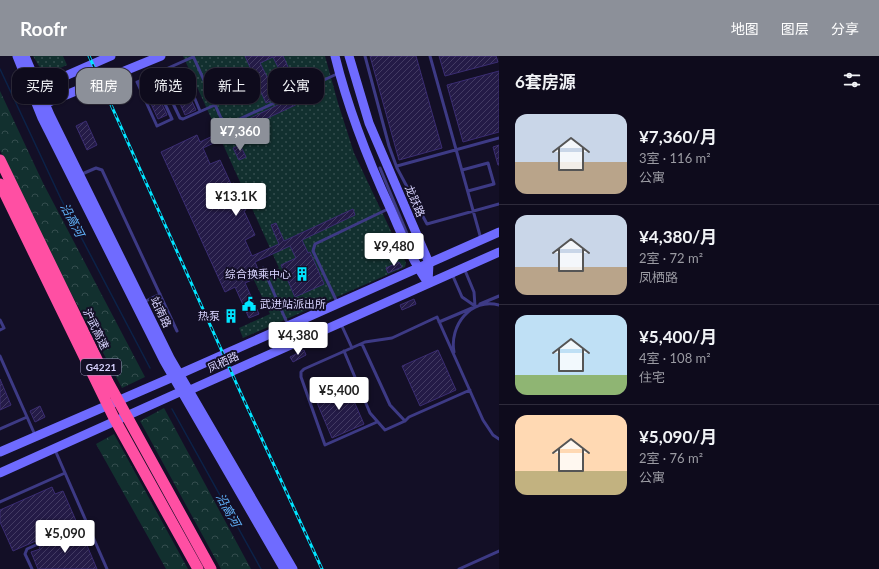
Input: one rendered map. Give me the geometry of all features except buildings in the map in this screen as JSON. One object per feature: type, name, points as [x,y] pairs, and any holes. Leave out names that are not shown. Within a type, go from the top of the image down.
[{"type":"highway","name":"沪武高速","points":[[0,160],[108,382],[211,569]]},
{"type":"highway","name":"G4221","points":[[0,184],[114,418],[198,569]]},
{"type":"street","name":"站南路","points":[[17,56],[22,68]]},
{"type":"street","name":"站南路","points":[[25,56],[30,68]]},
{"type":"street","points":[[68,75],[111,56]]},
{"type":"street","points":[[131,68],[161,56]]},
{"type":"street","name":"龙跃路","points":[[335,56],[359,136],[390,208],[422,266]]},
{"type":"street","name":"龙跃路","points":[[349,56],[369,123],[428,283]]},
{"type":"street","name":"站南路","points":[[37,104],[42,118],[176,375],[293,569]]},
{"type":"street","name":"站南路","points":[[44,104],[143,303],[176,375]]},
{"type":"street","name":"凤栖路","points":[[0,452],[499,232]]},
{"type":"street","name":"凤栖路","points":[[0,473],[499,252]]},
{"type":"street","name":"站南路","points":[[186,391],[284,569]]},
{"type":"lane","points":[[365,56],[389,146],[397,166],[427,224],[499,204]]},
{"type":"lane","points":[[430,56],[481,239]]},
{"type":"lane","points":[[169,68],[193,57],[221,118],[226,122],[233,122],[339,73]]},
{"type":"lane","points":[[129,68],[142,60]]},
{"type":"lane","points":[[152,76],[172,119],[157,126],[137,82],[152,76]]},
{"type":"lane","points":[[200,111],[187,80],[182,76],[172,79],[167,83],[166,89],[180,118],[183,119],[215,105]]},
{"type":"lane","points":[[397,166],[499,138]]},
{"type":"lane","points":[[462,170],[488,163],[494,184],[468,191]]},
{"type":"lane","points":[[80,175],[96,168],[102,170],[177,331]]},
{"type":"lane","points":[[380,168],[422,266]]},
{"type":"lane","points":[[337,303],[313,251],[315,244],[390,208]]},
{"type":"lane","points":[[464,267],[474,292],[475,306]]},
{"type":"lane","points":[[263,268],[288,325]]},
{"type":"lane","points":[[452,273],[462,297],[475,306]]},
{"type":"lane","points":[[143,303],[160,294]]},
{"type":"lane","points":[[439,322],[499,296]]},
{"type":"lane","points":[[455,358],[453,346],[454,336],[459,323],[466,314],[475,306],[485,304],[499,305]]},
{"type":"lane","points":[[377,422],[325,445],[301,377],[301,372],[304,369],[352,348],[362,344],[392,338],[437,317],[483,420],[493,435],[499,439]]},
{"type":"lane","points":[[0,320],[4,328],[0,330]]},
{"type":"lane","points":[[340,322],[352,348]]},
{"type":"lane","points":[[362,344],[390,405],[405,421]]},
{"type":"lane","points":[[344,352],[370,413],[386,430],[405,421],[409,417],[470,390]]},
{"type":"lane","points":[[0,356],[36,436]]},
{"type":"lane","points":[[0,429],[27,416]]},
{"type":"lane","points":[[54,448],[107,569]]},
{"type":"lane","points":[[0,502],[65,473]]},
{"type":"lane","points":[[32,569],[25,554],[27,549],[87,522]]},
{"type":"lane","points":[[459,569],[499,551]]},
{"type":"green space","points":[[33,56],[63,56],[67,65],[60,68],[40,68]]},
{"type":"green space","points":[[183,56],[325,56],[354,153],[406,263],[405,267],[243,338],[239,328],[270,314],[254,280],[279,268],[205,104],[260,104],[260,68],[204,68],[204,102],[196,85],[196,68],[188,68]]},
{"type":"green space","points":[[0,91],[43,183],[145,377],[122,388],[72,295],[0,150]]},
{"type":"green space","points":[[164,408],[251,569],[221,569],[140,421]]},
{"type":"green space","points":[[114,434],[188,569],[166,569],[96,444]]},
{"type":"waterway","name":"沿高河","points":[[0,69],[61,199],[150,368]]},
{"type":"waterway","name":"沿高河","points":[[172,409],[261,569]]},
{"type":"railway","points":[[89,56],[243,398],[322,569]]},
{"type":"place","name":"综合换乘中心","points":[[302,274]]},
{"type":"place","name":"武进站派出所","points":[[249,304]]},
{"type":"place","name":"热泵","points":[[231,316]]}]
